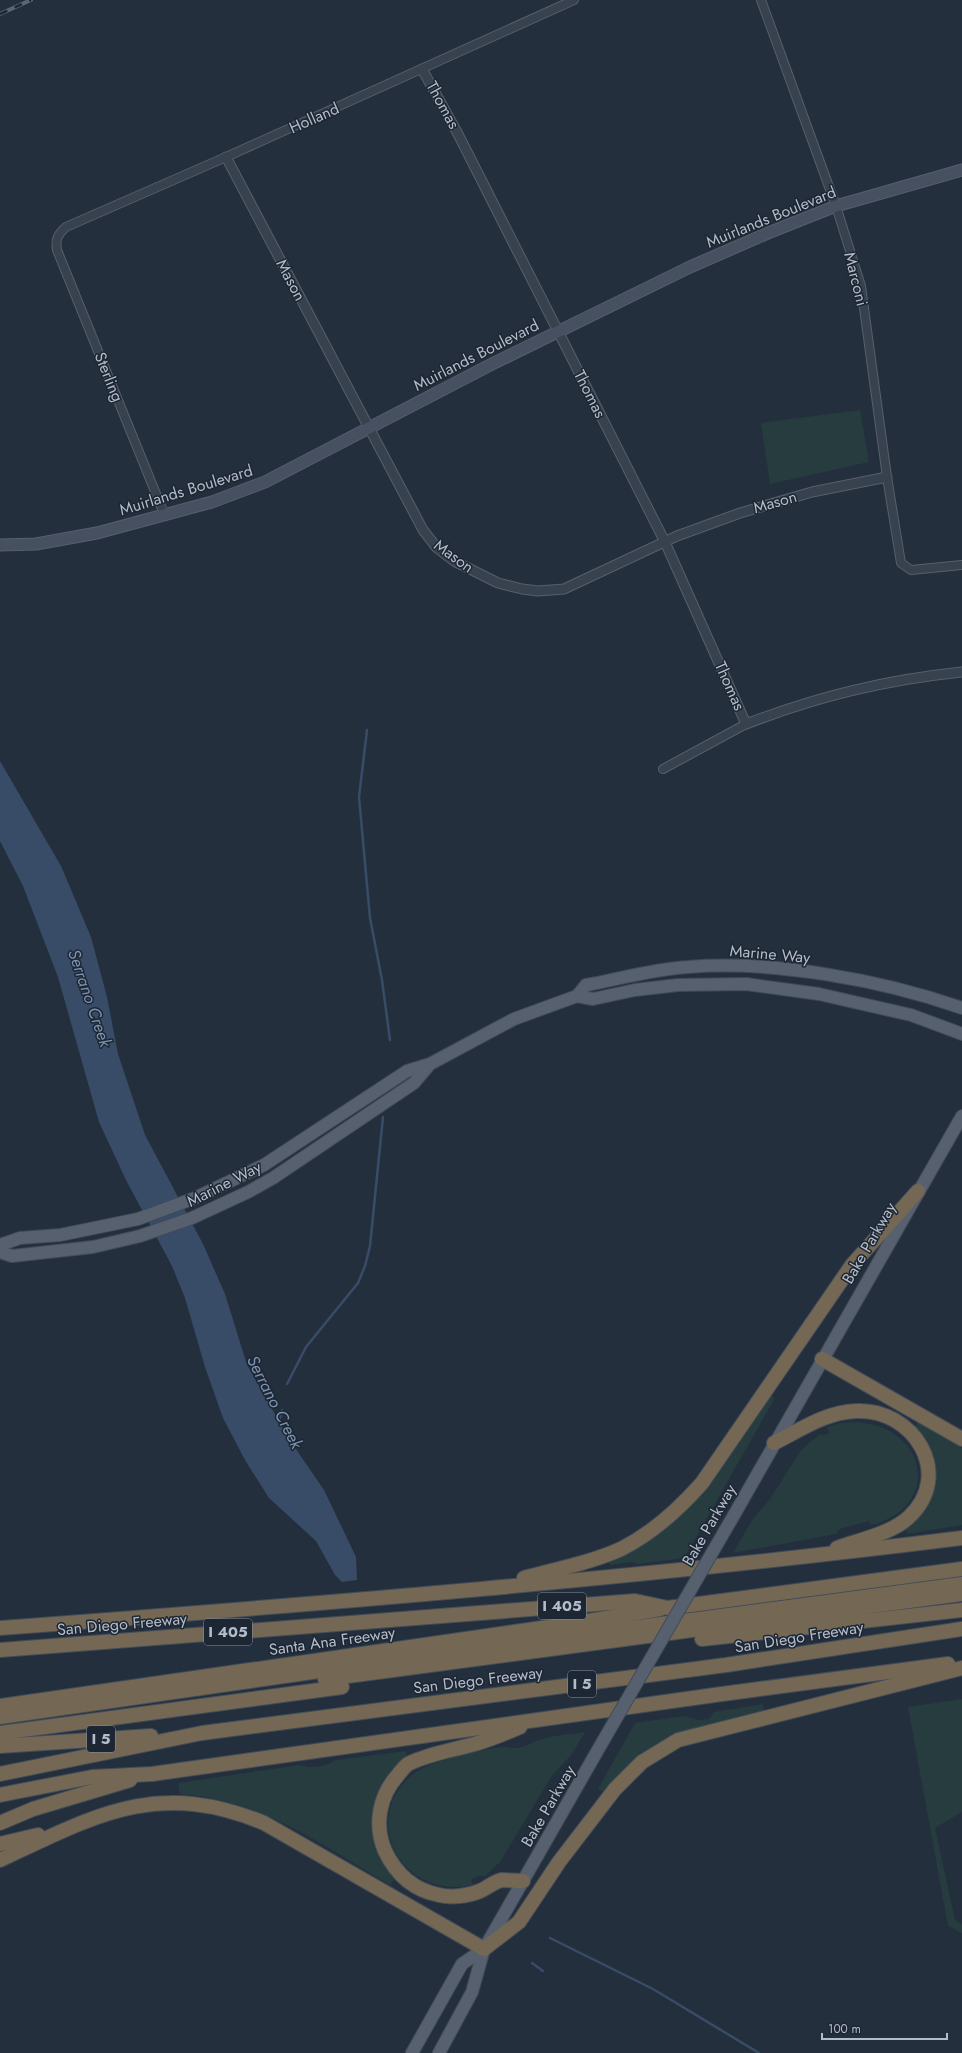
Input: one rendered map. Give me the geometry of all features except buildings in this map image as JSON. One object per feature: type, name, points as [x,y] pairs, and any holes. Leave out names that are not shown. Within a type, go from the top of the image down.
[{"type":"highway","points":[[486,1588],[596,1559],[621,1548],[645,1534],[683,1505],[702,1483],[852,1265],[918,1191]]},
{"type":"highway","points":[[822,1359],[962,1439]]},
{"type":"highway","points":[[774,1443],[827,1416],[857,1410],[879,1414],[902,1424],[912,1432],[919,1442],[928,1466],[926,1490],[921,1502],[909,1517],[891,1528],[812,1557]]},
{"type":"highway","points":[[0,1628],[333,1604],[812,1557],[962,1538]]},
{"type":"highway","name":"San Diego Freeway","points":[[0,1650],[635,1601],[668,1608],[962,1568]]},
{"type":"highway","points":[[0,1717],[488,1646],[962,1584]]},
{"type":"highway","points":[[0,1733],[962,1594]]},
{"type":"highway","name":"Santa Ana Freeway","points":[[0,1706],[577,1623],[668,1608]]},
{"type":"highway","points":[[0,1724],[497,1662],[962,1610]]},
{"type":"highway","name":"San Diego Freeway","points":[[0,1774],[202,1733],[726,1665],[962,1629]]},
{"type":"highway","points":[[0,1795],[92,1777],[152,1774],[544,1718],[962,1663]]},
{"type":"highway","points":[[0,1860],[69,1828],[108,1812],[141,1804],[204,1805],[237,1812],[270,1826],[484,1949],[519,1922],[560,1862],[615,1789],[642,1762],[678,1740],[893,1687],[962,1668]]},
{"type":"highway","points":[[523,1881],[500,1880],[480,1891],[465,1895],[439,1896],[424,1891],[410,1884],[399,1875],[390,1862],[379,1830],[380,1813],[385,1795],[391,1784],[406,1765],[423,1758],[480,1743],[544,1718]]},
{"type":"highway","name":"I 5","points":[[0,1746],[202,1733]]},
{"type":"highway","points":[[0,1823],[33,1809],[152,1774]]},
{"type":"highway","points":[[0,1844],[69,1828]]},
{"type":"main road","name":"Muirlands Boulevard","points":[[0,546],[36,544],[74,537],[165,516],[212,502],[265,482],[492,364],[690,267],[768,233],[836,206],[962,170]]},
{"type":"main road","name":"Marine Way","points":[[0,1245],[20,1238],[60,1235],[138,1219],[195,1198],[264,1165],[407,1071],[430,1064],[514,1019],[577,996],[586,985],[687,967],[754,967],[851,979],[931,997],[962,1008]]},
{"type":"main road","name":"Marine Way","points":[[577,996],[593,999],[635,990],[678,985],[746,984],[851,1000],[911,1015],[962,1034]]},
{"type":"main road","name":"Marine Way","points":[[0,1252],[12,1256],[93,1247],[167,1228],[222,1205],[273,1178],[414,1083],[430,1064]]},
{"type":"main road","name":"Bake Parkway","points":[[439,2053],[472,1992],[484,1949],[962,1116]]},
{"type":"main road","name":"Bake Parkway","points":[[412,2053],[462,1964],[484,1949]]},
{"type":"street","name":"Holland","points":[[57,238],[66,227],[226,157],[574,0]]},
{"type":"street","name":"Marconi","points":[[761,0],[836,206],[861,286],[886,477],[901,563],[906,568],[917,570],[962,565]]},
{"type":"street","name":"Thomas","points":[[422,69],[458,134],[666,542],[746,724]]},
{"type":"street","name":"Mason","points":[[226,157],[422,530],[437,548],[463,566],[498,583],[530,590],[564,589],[666,542],[747,510],[812,492],[886,477]]},
{"type":"street","name":"Sterling","points":[[57,238],[57,250],[165,516]]},
{"type":"street","points":[[663,769],[746,724],[816,699],[911,677],[962,672]]},
{"type":"green space","points":[[860,410],[869,462],[770,484],[761,423]]},
{"type":"green space","points":[[769,1395],[775,1398],[684,1558],[638,1564],[631,1562],[610,1565],[609,1561],[656,1536],[684,1512],[697,1498],[723,1464]]},
{"type":"green space","points":[[856,1422],[880,1427],[899,1437],[911,1452],[918,1468],[917,1486],[909,1502],[894,1516],[871,1525],[869,1521],[840,1529],[836,1534],[733,1553],[752,1520],[770,1499],[801,1450],[820,1434],[823,1435],[830,1433],[827,1427],[841,1423]]},
{"type":"green space","points":[[918,1422],[962,1448],[962,1525],[907,1534],[906,1529],[921,1512],[926,1503],[933,1481],[932,1459],[929,1448],[925,1440],[914,1429]]},
{"type":"green space","points":[[962,1699],[962,1812],[935,1828],[955,1920],[962,1924],[962,1933],[948,1926],[908,1707]]},
{"type":"green space","points":[[763,1704],[764,1711],[717,1722],[676,1736],[640,1758],[622,1773],[604,1792],[598,1789],[635,1723],[684,1716],[698,1720],[709,1719],[714,1712]]},
{"type":"green space","points":[[585,1732],[572,1754],[551,1777],[500,1862],[484,1877],[481,1875],[471,1879],[473,1885],[447,1887],[425,1880],[407,1868],[395,1851],[389,1831],[390,1810],[398,1790],[416,1772],[433,1764],[470,1753],[493,1748],[518,1748],[539,1740]]},
{"type":"green space","points":[[406,1751],[407,1758],[393,1771],[383,1785],[376,1800],[373,1815],[373,1831],[377,1847],[384,1863],[394,1879],[390,1885],[315,1840],[265,1815],[238,1805],[210,1798],[180,1794],[178,1783],[299,1765],[318,1767],[336,1760]]},
{"type":"water","points":[[0,761],[61,866],[91,937],[107,997],[118,1054],[145,1135],[203,1244],[225,1294],[247,1365],[289,1439],[324,1490],[356,1557],[357,1580],[342,1582],[335,1575],[316,1541],[269,1498],[245,1460],[223,1418],[205,1367],[185,1298],[172,1266],[126,1180],[99,1122],[58,977],[23,886],[0,841]]},
{"type":"waterway","points":[[367,730],[359,797],[370,918],[382,980],[390,1040]]},
{"type":"waterway","points":[[287,1384],[306,1347],[358,1283],[365,1266],[370,1246],[383,1117]]},
{"type":"waterway","points":[[278,1425],[282,1410]]},
{"type":"waterway","points":[[550,1938],[653,1989],[759,2053]]},
{"type":"waterway","name":"Serrano Creek","points":[[532,1963],[543,1971]]},
{"type":"railway","points":[[0,14],[31,0]]}]
